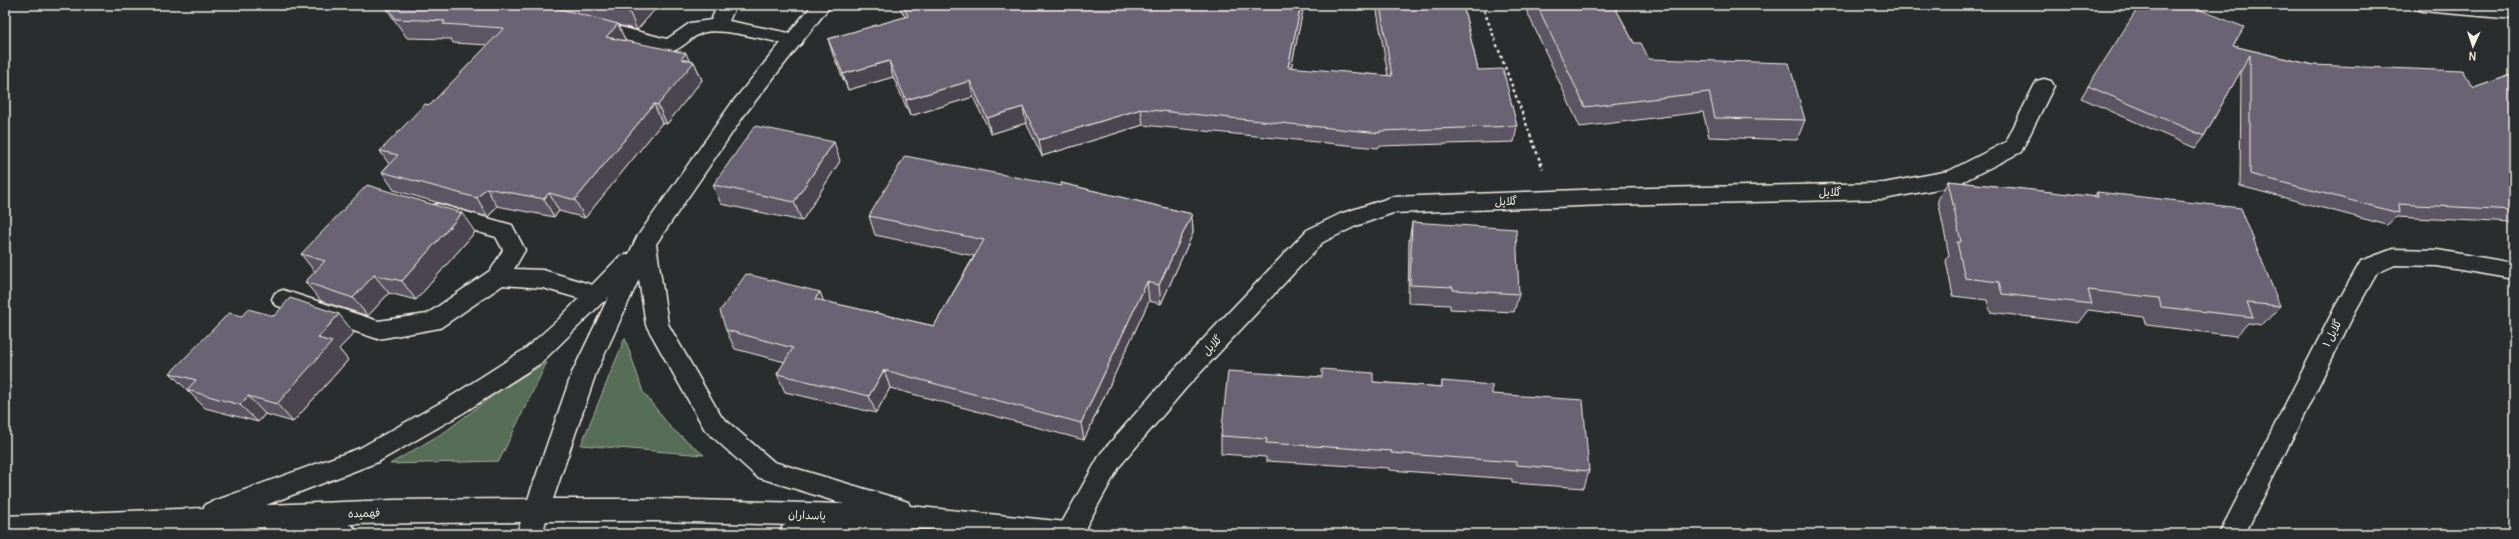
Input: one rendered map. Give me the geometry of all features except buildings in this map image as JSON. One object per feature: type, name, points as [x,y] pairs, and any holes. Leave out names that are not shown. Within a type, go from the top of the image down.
[{"type":"street","points":[[718,25],[728,5]]},
{"type":"street","points":[[191,520],[284,488],[369,455],[455,406],[533,356],[598,295],[645,243],[738,109],[822,5]]},
{"type":"street","points":[[2423,5],[2514,13]]},
{"type":"street","points":[[572,21],[670,46],[697,27],[718,25],[794,40]]},
{"type":"street","name":"گلایل","points":[[1073,534],[1110,460],[1178,381],[1315,236],[1348,220],[1392,205],[1554,199],[1884,191],[1954,178],[2014,147],[2044,86]]},
{"type":"street","points":[[283,299],[378,330],[432,322],[499,276],[514,250],[504,231],[420,207]]},
{"type":"street","points":[[529,534],[584,373],[645,243]]},
{"type":"street","points":[[645,243],[657,325],[713,422],[766,470],[928,518]]},
{"type":"street","name":"گلایل ۱","points":[[2232,534],[2346,307],[2369,267],[2393,256],[2437,258],[2514,271]]},
{"type":"street","points":[[499,276],[543,279],[598,295]]},
{"type":"street","name":"پاسداران","points":[[537,510],[656,510],[928,518],[1073,534]]},
{"type":"street","name":"فهمیده","points":[[5,527],[394,512],[537,510]]},
{"type":"street","points":[[792,534],[928,518]]},
{"type":"street","name":"فهمیده","points":[[191,520],[344,534]]},
{"type":"path","points":[[1482,5],[1554,199]]},
{"type":"green space","points":[[625,338],[643,392],[671,428],[704,455],[581,445]]},
{"type":"green space","points":[[547,362],[499,461],[390,464],[446,431],[503,388]]}]
